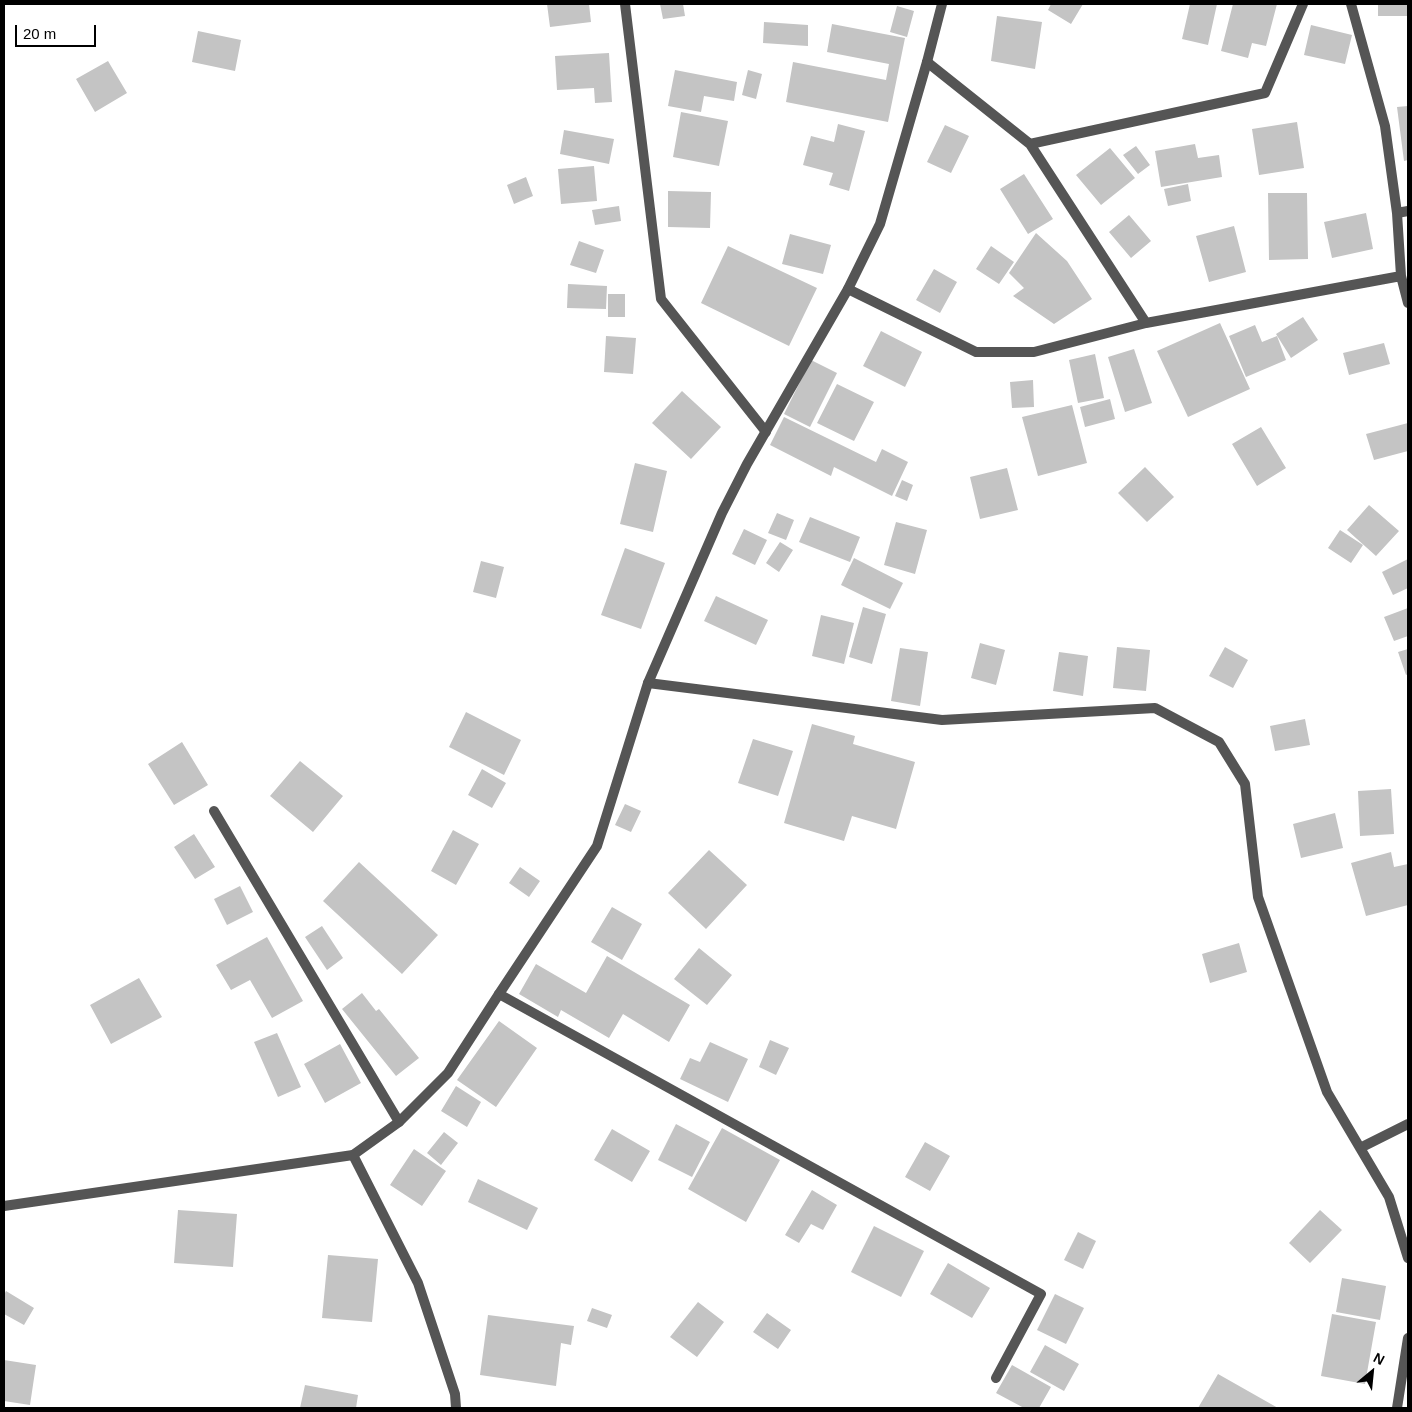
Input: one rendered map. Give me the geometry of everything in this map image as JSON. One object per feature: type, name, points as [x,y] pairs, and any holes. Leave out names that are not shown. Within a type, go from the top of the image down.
[{"type":"street","points":[[625,4],[661,298],[766,432]]},
{"type":"street","points":[[4,1206],[353,1155],[399,1122],[448,1073],[597,846],[648,683],[722,513],[848,289],[880,224],[942,4]]},
{"type":"street","points":[[1030,144],[1265,93],[1303,4]]},
{"type":"street","points":[[1351,4],[1385,126],[1398,213],[1401,276],[1408,303]]},
{"type":"street","points":[[927,62],[1030,144],[1146,322]]},
{"type":"street","points":[[1398,213],[1408,211]]},
{"type":"street","points":[[848,289],[976,352],[1034,352],[1146,322],[1401,276]]},
{"type":"street","points":[[648,683],[942,720],[1155,708],[1219,742],[1246,784],[1258,897],[1327,1092],[1389,1197],[1408,1258]]},
{"type":"street","points":[[214,811],[399,1122]]},
{"type":"street","points":[[499,994],[1041,1294],[996,1378]]},
{"type":"street","points":[[1360,1148],[1408,1124]]},
{"type":"street","points":[[353,1155],[418,1283],[455,1394],[456,1408]]},
{"type":"street","points":[[1397,1408],[1408,1338]]},
{"type":"building","points":[[547,4],[589,4],[591,22],[550,27]]},
{"type":"building","points":[[660,4],[683,4],[685,16],[663,19]]},
{"type":"building","points":[[1051,4],[1083,4],[1071,24],[1048,10]]},
{"type":"building","points":[[1190,4],[1217,4],[1208,45],[1182,39]]},
{"type":"building","points":[[1233,4],[1277,4],[1266,46],[1252,43],[1248,58],[1221,51]]},
{"type":"building","points":[[1378,4],[1408,4],[1408,16],[1378,16]]},
{"type":"building","points":[[897,6],[914,11],[907,37],[890,32]]},
{"type":"building","points":[[997,16],[1042,22],[1035,69],[991,61]]},
{"type":"building","points":[[764,22],[808,25],[808,46],[763,43]]},
{"type":"building","points":[[832,24],[905,38],[888,122],[786,102],[793,62],[886,80],[889,64],[827,52]]},
{"type":"building","points":[[1311,25],[1352,35],[1345,64],[1304,55]]},
{"type":"building","points":[[198,31],[241,40],[235,71],[192,62]]},
{"type":"building","points":[[609,53],[612,102],[595,103],[594,88],[557,90],[555,56]]},
{"type":"building","points":[[108,61],[127,93],[95,112],[76,79]]},
{"type":"building","points":[[675,70],[737,82],[734,101],[704,96],[701,112],[668,106]]},
{"type":"building","points":[[748,70],[762,74],[756,99],[742,95]]},
{"type":"building","points":[[1408,106],[1408,160],[1404,161],[1397,107]]},
{"type":"building","points":[[681,112],[728,121],[719,166],[673,157]]},
{"type":"building","points":[[1297,122],[1304,168],[1259,175],[1252,129]]},
{"type":"building","points":[[838,124],[865,131],[849,191],[829,185],[833,173],[803,165],[811,136],[834,142]]},
{"type":"building","points":[[945,125],[969,136],[951,173],[927,162]]},
{"type":"building","points":[[564,130],[614,139],[609,164],[560,154]]},
{"type":"building","points":[[1195,144],[1198,158],[1219,155],[1222,177],[1161,187],[1155,151]]},
{"type":"building","points":[[1136,146],[1150,165],[1138,174],[1123,155]]},
{"type":"building","points":[[1110,148],[1135,178],[1101,205],[1076,175]]},
{"type":"building","points":[[594,166],[597,201],[561,204],[558,169]]},
{"type":"building","points":[[1024,174],[1053,219],[1028,234],[1000,189]]},
{"type":"building","points":[[526,177],[533,196],[514,204],[507,185]]},
{"type":"building","points":[[1188,184],[1191,201],[1168,206],[1164,189]]},
{"type":"building","points":[[668,191],[711,192],[710,228],[668,227]]},
{"type":"building","points":[[1268,193],[1307,193],[1308,259],[1269,260]]},
{"type":"building","points":[[619,206],[621,221],[595,225],[592,210]]},
{"type":"building","points":[[1366,213],[1373,249],[1332,258],[1324,222]]},
{"type":"building","points":[[1129,215],[1151,241],[1131,258],[1109,232]]},
{"type":"building","points":[[1234,226],[1246,272],[1209,282],[1196,236]]},
{"type":"building","points":[[1036,233],[1067,261],[1092,299],[1054,324],[1013,296],[1024,288],[1009,273]]},
{"type":"building","points":[[790,234],[831,245],[823,274],[782,264]]},
{"type":"building","points":[[579,241],[604,250],[596,273],[570,265]]},
{"type":"building","points":[[728,246],[817,288],[789,346],[701,303]]},
{"type":"building","points":[[991,246],[1014,262],[999,284],[976,269]]},
{"type":"building","points":[[934,269],[957,282],[940,313],[916,300]]},
{"type":"building","points":[[568,284],[607,286],[606,309],[567,308]]},
{"type":"building","points":[[608,294],[625,294],[625,317],[608,317]]},
{"type":"building","points":[[1303,317],[1318,340],[1291,358],[1276,334]]},
{"type":"building","points":[[1220,323],[1250,389],[1188,417],[1157,351]]},
{"type":"building","points":[[1255,325],[1262,342],[1277,336],[1286,360],[1246,377],[1229,336]]},
{"type":"building","points":[[881,331],[922,352],[905,387],[863,366]]},
{"type":"building","points":[[606,336],[636,338],[633,374],[604,372]]},
{"type":"building","points":[[1384,343],[1390,364],[1349,375],[1343,353]]},
{"type":"building","points":[[1134,349],[1152,403],[1125,412],[1108,357]]},
{"type":"building","points":[[1095,354],[1104,398],[1078,403],[1069,360]]},
{"type":"building","points":[[811,360],[837,373],[810,427],[784,414]]},
{"type":"building","points":[[1033,380],[1034,407],[1012,408],[1010,382]]},
{"type":"building","points":[[837,384],[874,402],[854,441],[817,423]]},
{"type":"building","points":[[682,391],[721,427],[691,459],[652,423]]},
{"type":"building","points":[[1110,399],[1115,419],[1085,427],[1080,407]]},
{"type":"building","points":[[1072,405],[1087,463],[1038,476],[1022,417]]},
{"type":"building","points":[[784,417],[876,462],[882,449],[908,462],[892,496],[834,467],[831,476],[770,445]]},
{"type":"building","points":[[1408,423],[1408,451],[1374,460],[1366,434]]},
{"type":"building","points":[[1261,427],[1286,468],[1257,486],[1232,444]]},
{"type":"building","points":[[635,463],[667,471],[653,532],[620,524]]},
{"type":"building","points":[[1145,467],[1174,497],[1147,522],[1118,493]]},
{"type":"building","points":[[1007,468],[1018,510],[980,519],[970,477]]},
{"type":"building","points":[[902,480],[913,485],[907,501],[895,496]]},
{"type":"building","points":[[1369,505],[1399,531],[1376,556],[1347,530]]},
{"type":"building","points":[[777,513],[794,520],[786,540],[768,533]]},
{"type":"building","points":[[810,517],[860,537],[850,562],[799,542]]},
{"type":"building","points":[[896,522],[927,530],[915,574],[884,565]]},
{"type":"building","points":[[744,529],[767,540],[755,565],[732,554]]},
{"type":"building","points":[[1340,530],[1363,545],[1351,563],[1328,548]]},
{"type":"building","points":[[780,542],[793,550],[779,572],[766,563]]},
{"type":"building","points":[[625,548],[665,563],[641,629],[601,615]]},
{"type":"building","points":[[854,558],[903,583],[890,609],[841,585]]},
{"type":"building","points":[[1408,559],[1408,588],[1393,595],[1382,572]]},
{"type":"building","points":[[481,561],[504,567],[496,598],[473,592]]},
{"type":"building","points":[[716,596],[768,620],[756,645],[704,621]]},
{"type":"building","points":[[863,607],[886,614],[872,664],[849,657]]},
{"type":"building","points":[[1408,608],[1408,636],[1394,641],[1384,617]]},
{"type":"building","points":[[821,615],[854,623],[844,664],[812,656]]},
{"type":"building","points":[[980,643],[1005,650],[996,685],[971,678]]},
{"type":"building","points":[[1117,647],[1150,650],[1146,691],[1113,688]]},
{"type":"building","points":[[1225,647],[1248,660],[1233,688],[1209,676]]},
{"type":"building","points":[[900,648],[928,652],[920,706],[891,701]]},
{"type":"building","points":[[1408,649],[1408,674],[1406,675],[1398,652]]},
{"type":"building","points":[[1059,652],[1088,656],[1083,696],[1053,691]]},
{"type":"building","points":[[466,712],[521,740],[504,775],[449,747]]},
{"type":"building","points":[[1305,719],[1310,745],[1275,751],[1270,726]]},
{"type":"building","points":[[812,724],[855,736],[853,744],[915,762],[896,829],[852,816],[844,841],[784,823]]},
{"type":"building","points":[[753,739],[793,751],[778,796],[738,783]]},
{"type":"building","points":[[182,742],[208,785],[174,805],[148,764]]},
{"type":"building","points":[[300,761],[343,796],[313,832],[270,796]]},
{"type":"building","points":[[482,769],[506,783],[492,808],[468,795]]},
{"type":"building","points":[[1391,789],[1394,834],[1360,836],[1358,791]]},
{"type":"building","points":[[625,804],[641,811],[631,832],[615,825]]},
{"type":"building","points":[[1335,813],[1343,848],[1301,858],[1293,824]]},
{"type":"building","points":[[453,830],[479,844],[456,885],[431,871]]},
{"type":"building","points":[[194,834],[215,867],[195,879],[174,847]]},
{"type":"building","points":[[709,850],[747,885],[706,929],[668,893]]},
{"type":"building","points":[[1391,852],[1394,867],[1408,864],[1408,905],[1366,916],[1351,863]]},
{"type":"building","points":[[359,862],[438,935],[402,974],[323,901]]},
{"type":"building","points":[[520,867],[540,881],[529,897],[509,883]]},
{"type":"building","points":[[240,886],[253,912],[227,925],[214,899]]},
{"type":"building","points":[[612,907],[642,924],[622,960],[591,942]]},
{"type":"building","points":[[322,926],[343,958],[327,970],[305,937]]},
{"type":"building","points":[[267,937],[303,1001],[272,1018],[250,980],[231,990],[216,965]]},
{"type":"building","points":[[1239,943],[1247,972],[1210,983],[1202,954]]},
{"type":"building","points":[[699,948],[732,975],[707,1005],[674,979]]},
{"type":"building","points":[[607,956],[690,1005],[669,1042],[623,1014],[609,1038],[561,1010],[558,1017],[519,994],[536,964],[586,993]]},
{"type":"building","points":[[139,978],[162,1017],[111,1044],[90,1005]]},
{"type":"building","points":[[362,993],[376,1011],[379,1009],[419,1058],[396,1076],[342,1009]]},
{"type":"building","points":[[499,1021],[537,1048],[496,1107],[457,1080]]},
{"type":"building","points":[[277,1033],[301,1087],[278,1097],[254,1042]]},
{"type":"building","points":[[770,1040],[789,1048],[776,1075],[759,1067]]},
{"type":"building","points":[[710,1042],[748,1059],[728,1102],[680,1079],[690,1058],[700,1062]]},
{"type":"building","points":[[340,1044],[361,1083],[325,1103],[304,1064]]},
{"type":"building","points":[[456,1086],[481,1102],[467,1127],[441,1111]]},
{"type":"building","points":[[676,1124],[710,1142],[692,1177],[658,1160]]},
{"type":"building","points":[[722,1128],[780,1160],[746,1222],[688,1189]]},
{"type":"building","points":[[612,1129],[650,1151],[632,1182],[594,1160]]},
{"type":"building","points":[[444,1132],[458,1143],[441,1165],[427,1153]]},
{"type":"building","points":[[925,1142],[950,1156],[930,1191],[905,1177]]},
{"type":"building","points":[[414,1149],[446,1171],[422,1206],[390,1185]]},
{"type":"building","points":[[478,1179],[538,1208],[527,1230],[468,1202]]},
{"type":"building","points":[[812,1190],[837,1205],[823,1230],[811,1224],[799,1243],[785,1235]]},
{"type":"building","points":[[178,1210],[237,1214],[233,1267],[174,1263]]},
{"type":"building","points":[[1320,1210],[1342,1230],[1310,1263],[1289,1243]]},
{"type":"building","points":[[874,1226],[924,1251],[901,1297],[851,1272]]},
{"type":"building","points":[[1078,1232],[1096,1241],[1083,1269],[1064,1260]]},
{"type":"building","points":[[328,1255],[378,1259],[372,1322],[322,1318]]},
{"type":"building","points":[[948,1263],[990,1288],[972,1318],[930,1294]]},
{"type":"building","points":[[1342,1278],[1386,1286],[1380,1320],[1336,1312]]},
{"type":"building","points":[[6,1291],[34,1308],[24,1325],[4,1314],[4,1295]]},
{"type":"building","points":[[1055,1294],[1084,1308],[1066,1344],[1037,1330]]},
{"type":"building","points":[[698,1302],[724,1322],[697,1357],[670,1337]]},
{"type":"building","points":[[592,1308],[612,1315],[607,1328],[587,1321]]},
{"type":"building","points":[[767,1313],[791,1330],[778,1349],[753,1332]]},
{"type":"building","points":[[1332,1314],[1376,1322],[1365,1384],[1321,1376]]},
{"type":"building","points":[[488,1315],[574,1326],[571,1345],[561,1343],[556,1386],[480,1375]]},
{"type":"building","points":[[1045,1345],[1079,1364],[1064,1391],[1030,1372]]},
{"type":"building","points":[[4,1360],[36,1365],[30,1405],[4,1401]]},
{"type":"building","points":[[1012,1365],[1051,1387],[1039,1408],[1024,1408],[996,1393]]},
{"type":"building","points":[[1218,1374],[1278,1408],[1198,1408]]},
{"type":"building","points":[[305,1385],[358,1395],[356,1408],[300,1408]]}]
